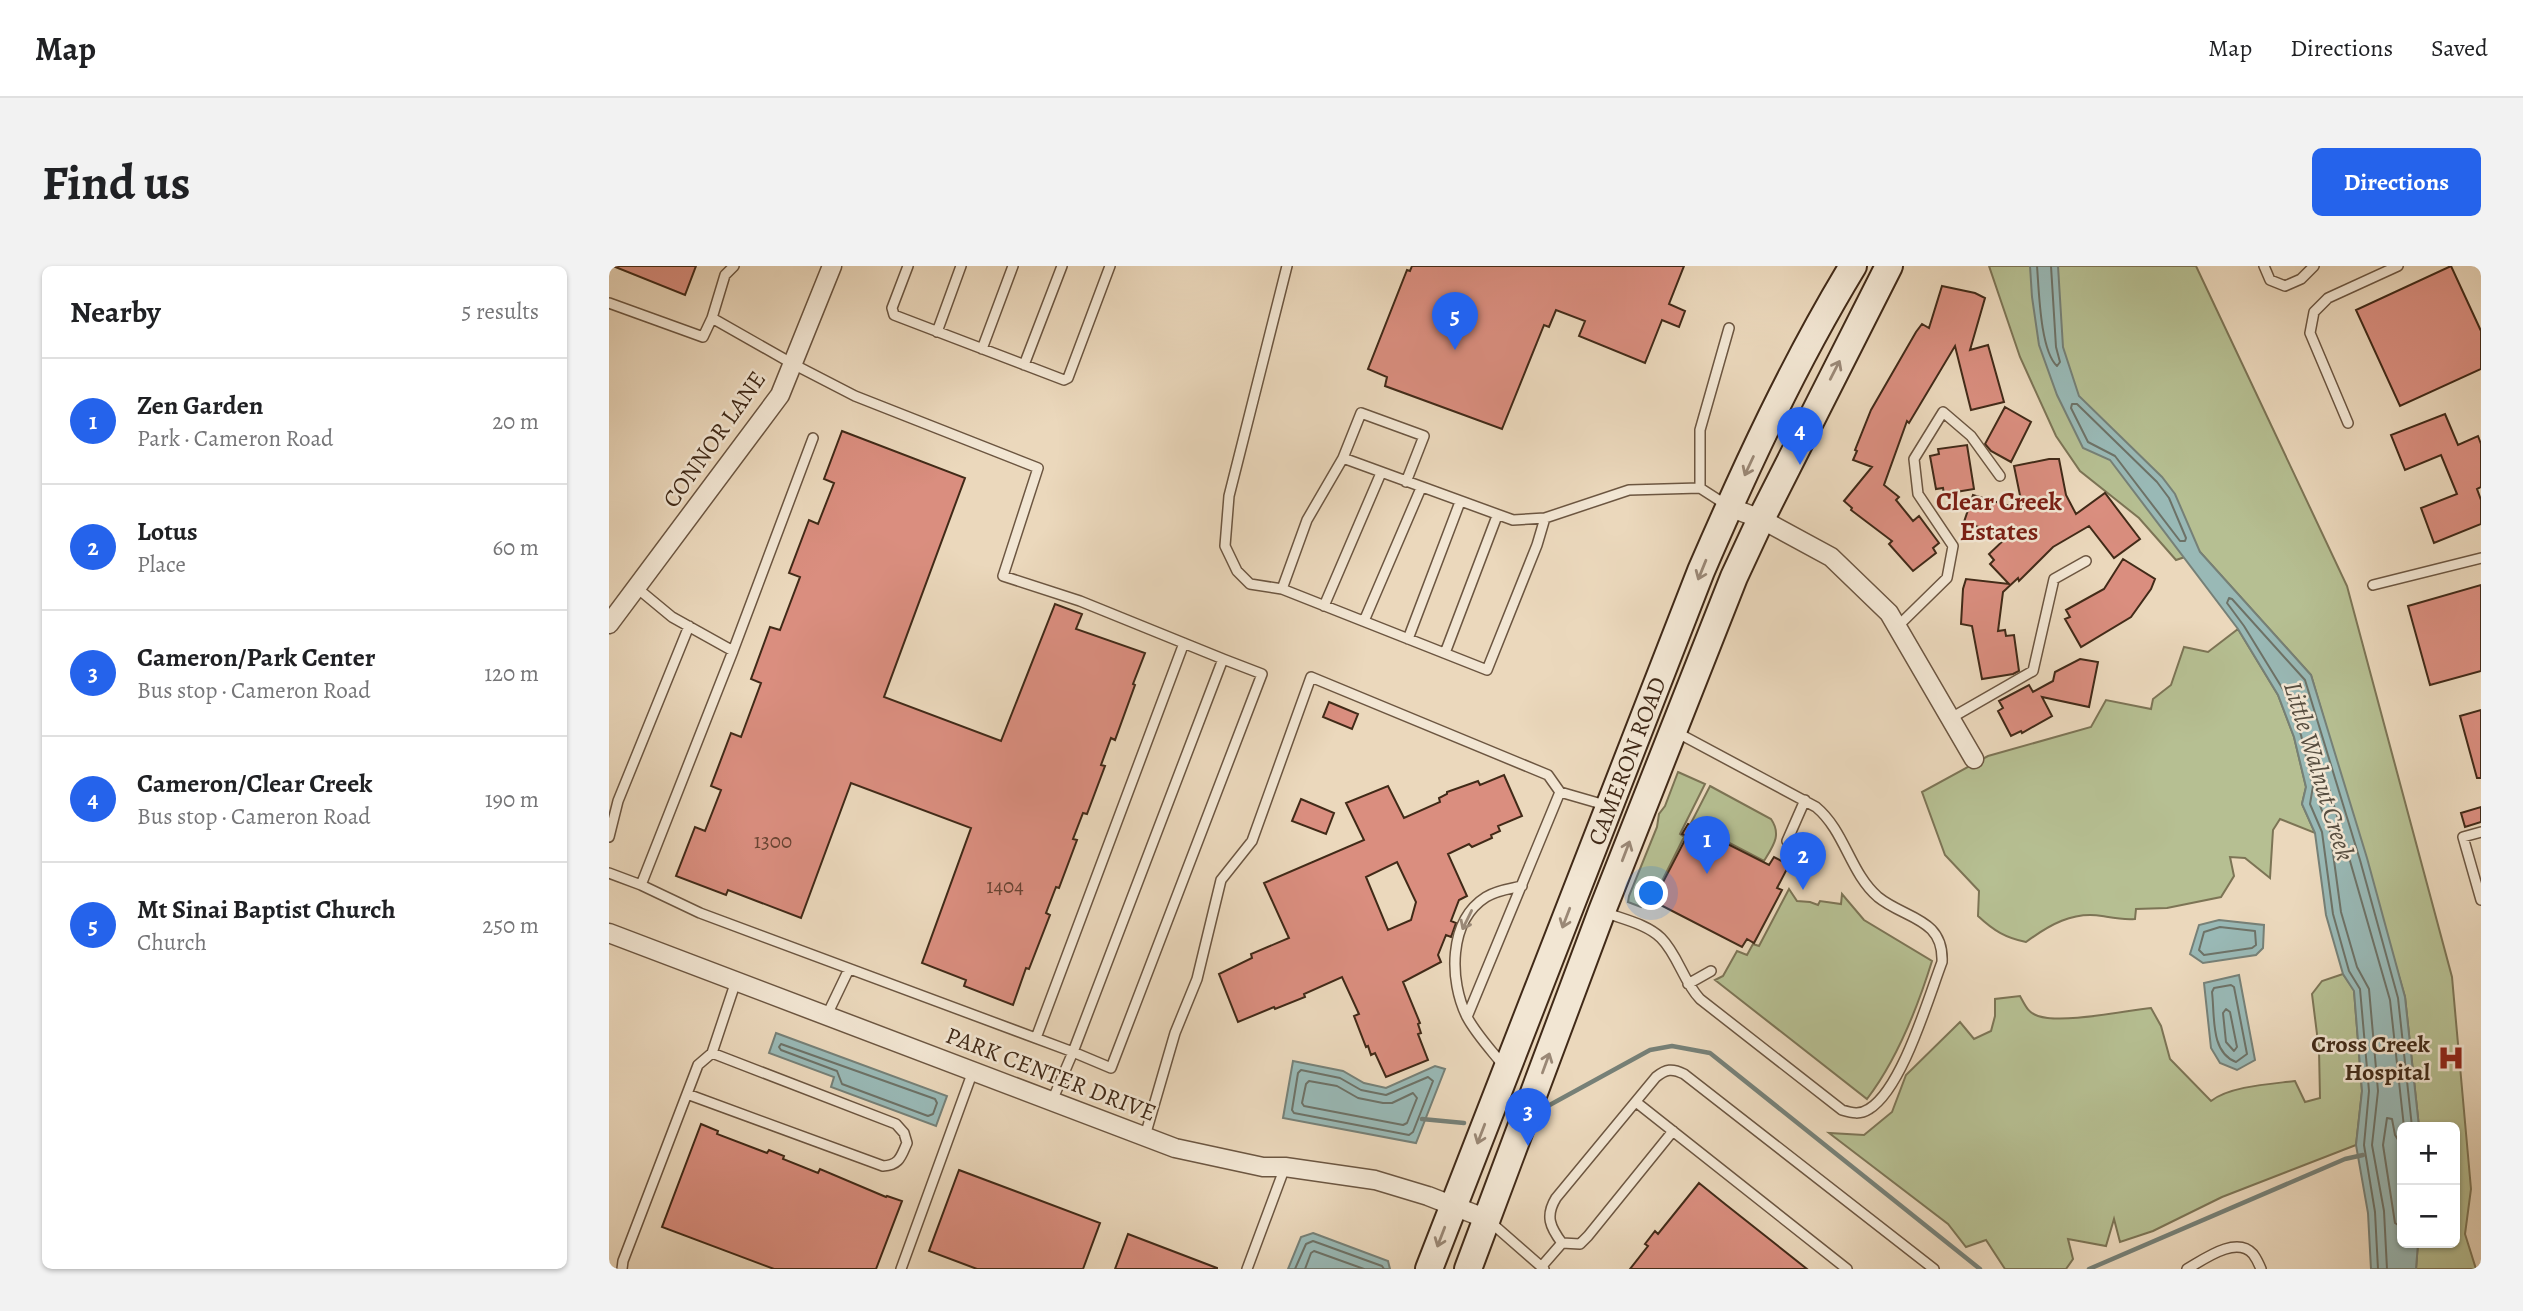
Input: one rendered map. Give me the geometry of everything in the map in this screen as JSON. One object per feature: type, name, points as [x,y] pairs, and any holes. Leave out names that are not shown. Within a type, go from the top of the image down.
[{"type":"main road","name":"CAMERON ROAD","points":[[1429,1269],[1729,507],[1800,362],[1853,266]]},
{"type":"main road","name":"CAMERON ROAD","points":[[1468,1269],[1602,911],[1734,577],[1889,266]]},
{"type":"street","name":"CONNOR LANE","points":[[609,624],[780,396],[832,266]]},
{"type":"street","points":[[1729,507],[1761,519],[1831,557],[1889,613],[1974,759]]},
{"type":"street","name":"PARK CENTER DRIVE","points":[[609,933],[1145,1136],[1188,1150],[1263,1167],[1285,1167],[1375,1180],[1487,1219]]},
{"type":"lane","points":[[609,303],[703,337],[712,318],[725,275],[734,266]]},
{"type":"lane","points":[[908,266],[892,308],[894,315],[1064,380],[1068,378],[1110,266]]},
{"type":"lane","points":[[937,332],[961,266]]},
{"type":"lane","points":[[982,349],[1013,266]]},
{"type":"lane","points":[[1024,365],[1062,266]]},
{"type":"lane","points":[[1287,266],[1229,496],[1225,546],[1237,572],[1250,584],[1282,589],[1487,670],[1537,545],[1545,518]]},
{"type":"lane","points":[[2263,266],[2270,280],[2285,286],[2301,279],[2314,266]]},
{"type":"lane","points":[[2349,423],[2310,333],[2314,312],[2328,298],[2398,266]]},
{"type":"lane","points":[[609,873],[700,913],[1111,1068],[1262,674],[1080,601],[1003,576],[1038,468],[855,396],[793,365],[712,318]]},
{"type":"lane","points":[[1700,488],[1700,430],[1729,328]]},
{"type":"lane","points":[[1897,627],[1947,578],[1953,547],[1918,494],[1914,459],[1943,412],[1971,436],[2000,475]]},
{"type":"lane","points":[[1282,589],[1307,520],[1343,458],[1361,413],[1424,436],[1406,482]]},
{"type":"lane","points":[[641,885],[813,438]]},
{"type":"lane","points":[[1343,458],[1513,520],[1545,518],[1629,490],[1700,488],[1729,507]]},
{"type":"lane","points":[[1324,606],[1381,473]]},
{"type":"lane","points":[[1364,621],[1421,488]]},
{"type":"lane","points":[[1408,639],[1460,502]]},
{"type":"lane","points":[[1445,653],[1497,516]]},
{"type":"lane","points":[[2373,585],[2481,558]]},
{"type":"lane","points":[[1951,718],[2033,671],[2054,579],[2086,561]]},
{"type":"lane","points":[[637,588],[672,617],[733,651]]},
{"type":"lane","points":[[609,837],[618,801],[689,626]]},
{"type":"lane","points":[[1036,1038],[1184,642]]},
{"type":"lane","points":[[1052,1101],[1223,659]]},
{"type":"lane","points":[[1145,1136],[1175,1033],[1197,979],[1221,880],[1252,841],[1311,677],[1548,775],[1560,792],[1610,806]]},
{"type":"lane","points":[[1602,911],[1656,934],[1667,946],[1688,984],[1710,1008],[1842,1110],[1859,1113],[1871,1108],[1895,1079],[1906,1058],[1942,962],[1940,944],[1932,928],[1877,896],[1865,881],[1825,814],[1805,800],[1672,730]]},
{"type":"lane","points":[[1467,1017],[1560,792]]},
{"type":"lane","points":[[1787,841],[1805,800]]},
{"type":"lane","points":[[2481,832],[2463,837],[2481,900]]},
{"type":"lane","points":[[1506,1070],[1467,1017],[1454,965],[1455,953],[1470,911],[1485,898],[1499,891],[1522,886]]},
{"type":"lane","points":[[827,1015],[849,969]]},
{"type":"lane","points":[[1688,984],[1711,971]]},
{"type":"lane","points":[[622,1269],[698,1065],[712,1053],[736,981]]},
{"type":"lane","points":[[687,1094],[883,1166],[899,1162],[907,1143],[904,1133],[896,1124],[712,1053]]},
{"type":"lane","points":[[1673,1131],[1588,1237],[1580,1244],[1562,1242],[1549,1220],[1550,1209],[1556,1198],[1663,1071],[1675,1069],[1934,1269]]},
{"type":"lane","points":[[901,1269],[973,1071]]},
{"type":"lane","points":[[1636,1102],[1847,1269]]},
{"type":"lane","points":[[1247,1269],[1285,1167]]},
{"type":"lane","points":[[1487,1219],[1543,1268],[1562,1242]]},
{"type":"lane","points":[[2187,1269],[2231,1247],[2242,1247],[2252,1253],[2261,1269]]},
{"type":"green space","points":[[1989,266],[2196,266],[2347,586],[2452,977],[2471,1189],[2465,1234],[2476,1269],[2416,1269],[2418,1248],[2460,1248],[2460,1122],[2418,1122],[2405,997],[2311,675],[2200,552],[2176,560],[2139,518],[2080,471],[2056,436],[2020,357]]},
{"type":"green space","points":[[2238,629],[2278,695],[2294,737],[2306,787],[2302,804],[2315,833],[2280,819],[2273,830],[2270,878],[2245,858],[2230,857],[2234,876],[2221,897],[2167,908],[2136,909],[2135,919],[2091,915],[2071,918],[2043,930],[2026,942],[2006,936],[1978,916],[1979,891],[1945,855],[1922,792],[1988,756],[2091,727],[2106,700],[2151,709],[2153,699],[2171,685],[2184,647],[2208,652]]},
{"type":"green space","points":[[1678,772],[1705,784],[1680,834],[1684,837],[1659,887],[1653,884],[1641,907],[1628,902],[1629,896],[1657,827],[1659,814],[1665,806]]},
{"type":"green space","points":[[1710,786],[1771,819],[1776,835],[1764,861],[1691,823]]},
{"type":"green space","points":[[1789,889],[1797,901],[1818,905],[1820,901],[1841,904],[1842,894],[1864,920],[1932,961],[1905,1033],[1867,1099],[1715,980],[1723,976],[1737,951],[1747,955],[1753,944],[1759,946]]},
{"type":"green space","points":[[2343,974],[2354,990],[2362,1091],[2356,1145],[2222,1197],[2153,1231],[2120,1242],[2114,1219],[2106,1246],[2068,1239],[2073,1259],[2066,1269],[2005,1269],[1986,1240],[1966,1247],[1948,1224],[1829,1133],[1864,1135],[1892,1112],[1906,1075],[1960,1022],[1974,1039],[1991,1031],[1995,1016],[1995,999],[2020,996],[2032,1013],[2049,1018],[2077,1018],[2151,1008],[2161,1026],[2170,1059],[2211,1101],[2240,1089],[2295,1081],[2305,1102],[2320,1098],[2319,1050],[2312,994],[2322,981]]},
{"type":"water","name":"Little Walnut Creek","points":[[2030,266],[2058,266],[2063,347],[2079,396],[2162,477],[2175,494],[2200,552],[2311,675],[2367,858],[2405,997],[2418,1122],[2397,1122],[2397,1248],[2418,1248],[2416,1269],[2371,1269],[2368,1213],[2356,1145],[2362,1091],[2354,991],[2343,974],[2326,915],[2315,833],[2302,804],[2306,787],[2294,737],[2278,695],[2238,629],[2110,460],[2083,448],[2057,395],[2039,345]]},
{"type":"water","points":[[2219,920],[2264,925],[2263,948],[2256,955],[2203,963],[2190,954],[2199,925]]},
{"type":"water","points":[[2239,975],[2255,1060],[2237,1070],[2220,1063],[2211,1048],[2204,983]]},
{"type":"water","points":[[776,1033],[947,1096],[936,1126],[831,1087],[834,1077],[769,1053]]},
{"type":"water","points":[[1293,1061],[1343,1071],[1364,1083],[1386,1088],[1435,1066],[1445,1069],[1416,1143],[1283,1118]]},
{"type":"water","points":[[1313,1233],[1388,1261],[1390,1269],[1288,1269],[1301,1237]]},
{"type":"building","points":[[613,266],[696,266],[685,295]]},
{"type":"building","points":[[1412,266],[1684,266],[1669,304],[1685,311],[1679,327],[1662,320],[1645,363],[1579,336],[1585,321],[1556,310],[1549,327],[1544,325],[1502,429],[1385,386],[1387,377],[1368,369],[1407,270],[1410,271]]},
{"type":"building","points":[[2451,266],[2481,331],[2481,369],[2400,406],[2356,310]]},
{"type":"building","points":[[1942,286],[1975,293],[1985,298],[1970,350],[1988,345],[2004,402],[1971,410],[1955,346],[1909,423],[1907,421],[1884,485],[1899,497],[1896,500],[1913,521],[1919,516],[1939,543],[1933,548],[1936,553],[1913,571],[1889,544],[1892,541],[1851,510],[1844,501],[1872,467],[1853,460],[1871,410],[1916,332],[1922,324],[1929,328]]},
{"type":"building","points":[[2005,407],[2031,422],[2011,462],[1991,451],[1985,444]]},
{"type":"building","points":[[2445,414],[2458,445],[2478,436],[2481,444],[2481,487],[2477,489],[2481,500],[2481,524],[2434,543],[2421,508],[2457,494],[2441,455],[2405,470],[2391,435]]},
{"type":"building","points":[[842,431],[965,478],[884,697],[1001,741],[1055,604],[1082,614],[1076,629],[1145,653],[1115,740],[1111,738],[1101,765],[1105,766],[1087,814],[1083,813],[1073,839],[1077,840],[1059,888],[1056,887],[1046,913],[1050,915],[1013,1005],[964,986],[966,980],[922,963],[971,828],[851,783],[801,918],[728,890],[726,895],[676,876],[695,827],[705,831],[721,790],[711,786],[731,733],[741,737],[761,683],[751,679],[770,627],[780,630],[800,577],[789,573],[809,520],[818,524],[834,483],[824,479]]},
{"type":"building","points":[[1967,445],[1974,489],[1944,494],[1943,488],[1936,489],[1930,456],[1939,454],[1938,449]]},
{"type":"building","points":[[2059,459],[2066,495],[2076,514],[2105,493],[2140,539],[2114,558],[2089,526],[2053,547],[2019,581],[2018,578],[2003,592],[1998,631],[2005,630],[2006,636],[2014,635],[2019,671],[1982,679],[1972,626],[1961,624],[1963,589],[1966,579],[2009,584],[1990,564],[1994,560],[1989,554],[2007,537],[1964,522],[1973,495],[2023,510],[2014,466]]},
{"type":"building","points":[[2123,559],[2155,579],[2151,589],[2131,617],[2081,647],[2065,619],[2070,617],[2066,610],[2104,589]]},
{"type":"building","points":[[2481,585],[2481,671],[2430,685],[2408,606]]},
{"type":"building","points":[[2080,659],[2098,662],[2089,707],[2042,697],[2052,716],[2022,733],[2021,731],[2011,736],[1998,711],[2003,708],[1999,701],[2029,685],[2033,692],[2053,681],[2055,672]]},
{"type":"building","points":[[1329,702],[1358,714],[1352,729],[1323,717]]},
{"type":"building","points":[[2481,710],[2481,778],[2477,778],[2460,716]]},
{"type":"building","points":[[1504,775],[1522,816],[1498,826],[1500,831],[1491,835],[1492,838],[1472,847],[1469,844],[1448,854],[1467,896],[1459,900],[1451,921],[1456,923],[1451,937],[1446,935],[1438,955],[1441,962],[1403,982],[1420,1023],[1421,1033],[1418,1034],[1428,1060],[1386,1077],[1375,1053],[1371,1055],[1368,1046],[1366,1047],[1354,1016],[1359,1014],[1342,977],[1304,994],[1305,997],[1238,1022],[1219,974],[1252,958],[1251,954],[1289,938],[1264,883],[1364,840],[1346,803],[1388,786],[1404,818],[1440,802],[1439,798],[1447,792],[1478,781],[1480,785]],"holes":[[[1397,862],[1416,902],[1411,920],[1388,930],[1366,877]]]},
{"type":"building","points":[[1301,799],[1334,813],[1326,834],[1292,821]]},
{"type":"building","points":[[2481,807],[2481,822],[2465,827],[2461,813]]},
{"type":"building","points":[[1688,824],[1769,865],[1774,857],[1789,865],[1777,888],[1782,890],[1754,943],[1747,939],[1742,947],[1647,898],[1653,887],[1659,890],[1687,836],[1682,834]]},
{"type":"building","points":[[701,1124],[718,1131],[717,1134],[767,1153],[769,1150],[784,1156],[783,1159],[818,1173],[820,1169],[902,1201],[876,1269],[774,1269],[662,1227]]},
{"type":"building","points":[[959,1170],[1100,1223],[1083,1269],[977,1269],[929,1251]]},
{"type":"building","points":[[1699,1183],[1807,1269],[1630,1269],[1648,1246],[1645,1244],[1655,1231],[1658,1234]]},
{"type":"building","points":[[1128,1234],[1217,1268],[1217,1269],[1115,1269]]},
{"type":"waterway","points":[[1546,1107],[1650,1050],[1672,1046],[1710,1053],[1980,1269]]},
{"type":"waterway","points":[[1422,1119],[1464,1123]]},
{"type":"waterway","points":[[2089,1269],[2345,1159],[2363,1155]]},
{"type":"place","name":"Mt Sinai Baptist Church","points":[[1455,350]]},
{"type":"place","name":"Cameron/Clear Creek","points":[[1800,465]]},
{"type":"place","name":"Zen Garden","points":[[1707,874]]},
{"type":"place","name":"Lotus","points":[[1803,890]]},
{"type":"place","name":"Cross Creek Hospital","points":[[2451,1058]]},
{"type":"place","name":"Cameron/Park Center","points":[[1528,1146]]},
{"type":"district","name":"Clear Creek Estates","points":[[1999,516]]}]
